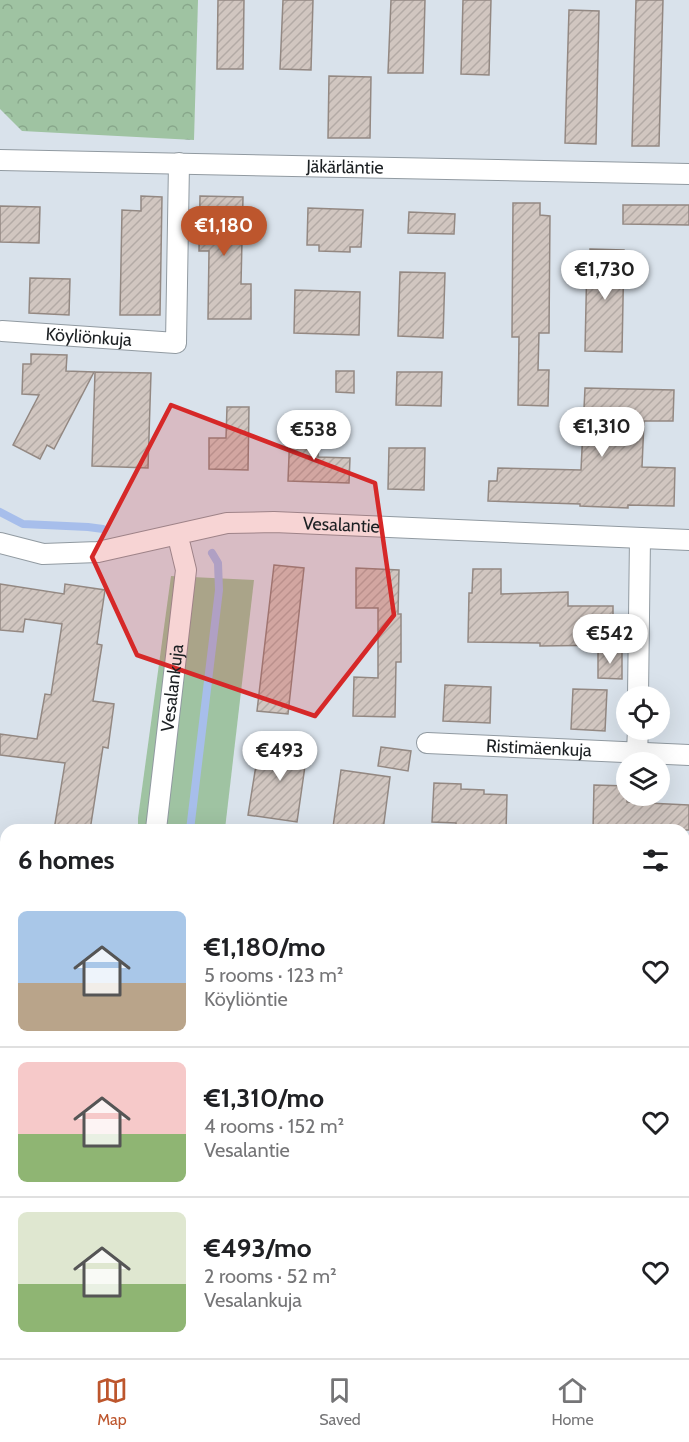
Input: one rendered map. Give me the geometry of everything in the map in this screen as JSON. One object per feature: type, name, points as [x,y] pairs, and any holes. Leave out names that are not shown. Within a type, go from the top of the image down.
[{"type":"street","name":"Jäkärläntie","points":[[0,160],[689,174]]},
{"type":"street","name":"Köyliönkuja","points":[[2,332],[176,343],[179,164]]},
{"type":"street","name":"Vesalantie","points":[[0,543],[43,554],[99,552],[227,523],[262,522],[689,540]]},
{"type":"street","points":[[638,686],[640,538]]},
{"type":"street","name":"Vesalankuja","points":[[157,824],[186,570],[180,545]]},
{"type":"street","points":[[637,752],[638,740]]},
{"type":"street","name":"Ristimäenkuja","points":[[427,743],[637,752]]},
{"type":"street","name":"Ristimäenkuja","points":[[670,754],[689,755]]},
{"type":"highlighted area","points":[[171,405],[375,483],[394,615],[315,716],[137,655],[92,557]]},
{"type":"green space","points":[[0,0],[198,0],[194,140],[22,131],[0,109]]},
{"type":"green space","points":[[171,576],[254,580],[226,824],[138,824]]},
{"type":"building","points":[[218,0],[244,0],[243,69],[217,69]]},
{"type":"building","points":[[283,0],[313,0],[311,70],[280,69]]},
{"type":"building","points":[[391,0],[425,0],[423,73],[388,73]]},
{"type":"building","points":[[463,0],[491,0],[489,75],[461,74]]},
{"type":"building","points":[[636,0],[663,0],[659,146],[632,146]]},
{"type":"building","points":[[569,10],[599,11],[596,144],[565,143]]},
{"type":"building","points":[[329,76],[371,77],[370,138],[328,138]]},
{"type":"building","points":[[141,196],[162,197],[160,315],[120,315],[122,210],[141,211]]},
{"type":"building","points":[[200,196],[243,197],[241,284],[251,284],[251,319],[208,319],[209,251],[199,251]]},
{"type":"building","points":[[513,203],[540,203],[540,215],[550,216],[549,333],[539,333],[538,370],[549,370],[548,406],[518,405],[519,337],[512,337]]},
{"type":"building","points":[[623,205],[689,205],[689,225],[623,224]]},
{"type":"building","points":[[0,206],[40,207],[39,243],[0,242]]},
{"type":"building","points":[[308,208],[363,210],[361,247],[350,247],[350,252],[319,251],[319,245],[307,245]]},
{"type":"building","points":[[409,212],[455,214],[454,234],[408,233]]},
{"type":"building","points":[[590,249],[624,250],[622,352],[585,351],[587,258],[590,258]]},
{"type":"building","points":[[400,272],[445,273],[443,338],[398,336]]},
{"type":"building","points":[[30,278],[70,279],[69,315],[29,313]]},
{"type":"building","points":[[295,290],[360,292],[359,335],[294,333]]},
{"type":"building","points":[[31,354],[67,355],[66,371],[94,372],[54,449],[47,445],[40,459],[13,445],[39,395],[22,394],[23,364],[31,364]]},
{"type":"building","points":[[336,371],[354,371],[354,393],[336,392]]},
{"type":"building","points":[[95,372],[151,373],[148,468],[92,466]]},
{"type":"building","points":[[397,372],[442,372],[441,406],[396,405]]},
{"type":"building","points":[[585,388],[674,390],[673,421],[644,421],[642,467],[675,468],[674,506],[628,505],[628,508],[488,501],[489,481],[497,481],[498,468],[581,470]]},
{"type":"building","points":[[227,407],[249,407],[248,470],[209,469],[209,438],[226,438]]},
{"type":"building","points":[[290,431],[319,433],[318,457],[350,458],[349,483],[288,481]]},
{"type":"building","points":[[389,448],[425,448],[424,490],[388,489]]},
{"type":"building","points":[[274,565],[304,568],[288,714],[257,711]]},
{"type":"building","points":[[356,568],[399,570],[398,614],[401,614],[401,662],[396,662],[395,717],[353,716],[354,677],[378,678],[378,608],[356,608]]},
{"type":"building","points":[[473,569],[501,569],[501,594],[568,592],[568,606],[613,606],[613,645],[540,646],[540,643],[468,642],[469,593],[472,593]]},
{"type":"building","points":[[0,584],[64,594],[65,584],[105,590],[97,644],[102,645],[93,701],[114,704],[108,748],[103,747],[91,824],[55,824],[65,763],[0,755],[0,734],[37,739],[45,694],[51,695],[62,624],[25,619],[23,632],[0,630]]},
{"type":"building","points":[[598,652],[622,652],[622,679],[598,678]]},
{"type":"building","points":[[445,685],[491,687],[490,723],[443,721]]},
{"type":"building","points":[[573,689],[607,690],[605,731],[571,729]]},
{"type":"building","points":[[282,735],[309,738],[297,822],[248,815],[257,759],[279,762]]},
{"type":"building","points":[[381,747],[411,751],[408,771],[378,766]]},
{"type":"building","points":[[341,770],[390,777],[384,824],[333,824]]},
{"type":"building","points":[[434,783],[461,784],[461,789],[484,790],[484,794],[507,795],[506,824],[432,822]]},
{"type":"building","points":[[594,785],[616,786],[616,806],[689,805],[689,824],[593,824]]},
{"type":"waterway","points":[[0,512],[23,524],[103,529]]},
{"type":"waterway","points":[[191,824],[219,590],[218,563],[212,553]]}]
